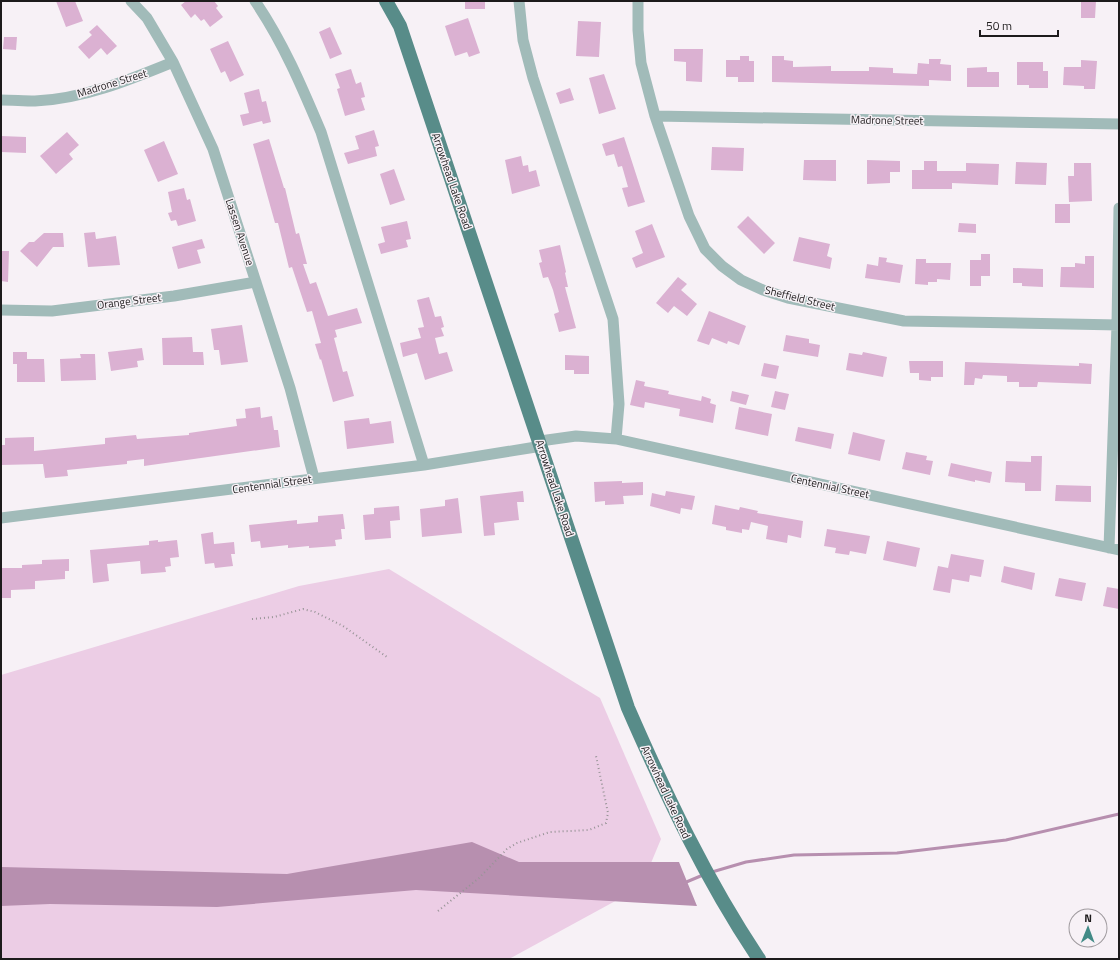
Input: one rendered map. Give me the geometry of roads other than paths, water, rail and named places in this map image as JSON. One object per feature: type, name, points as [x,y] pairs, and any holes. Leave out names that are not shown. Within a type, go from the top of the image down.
[{"type":"main road","name":"Arrowhead Lake Road","points":[[386,1],[400,26],[628,708],[664,792],[697,856],[732,918],[759,959]]},
{"type":"street","name":"Lassen Avenue","points":[[131,1],[147,18],[173,62],[213,149],[290,388],[314,478]]},
{"type":"street","points":[[255,1],[272,25],[299,80],[321,132],[424,465]]},
{"type":"street","points":[[520,1],[523,40],[533,78],[613,318],[619,404],[616,439]]},
{"type":"street","name":"Sheffield Street","points":[[638,1],[638,30],[641,63],[655,116],[689,216],[705,249],[722,266],[741,280],[763,290],[788,298],[904,321],[1118,325]]},
{"type":"street","name":"Madrone Street","points":[[1,100],[36,101],[80,94],[123,82],[173,62]]},
{"type":"street","name":"Madrone Street","points":[[655,116],[1119,124]]},
{"type":"street","points":[[1114,549],[1119,208]]},
{"type":"street","name":"Orange Street","points":[[1,310],[52,311],[174,296],[256,282]]},
{"type":"street","name":"Centennial Street","points":[[1,518],[96,508],[314,478],[424,465],[541,444],[576,436],[616,439],[1114,549]]},
{"type":"waterway","points":[[712,872],[746,862],[794,855],[897,853],[1006,840],[1119,814]]},
{"type":"waterway","points":[[684,883],[703,875]]}]
